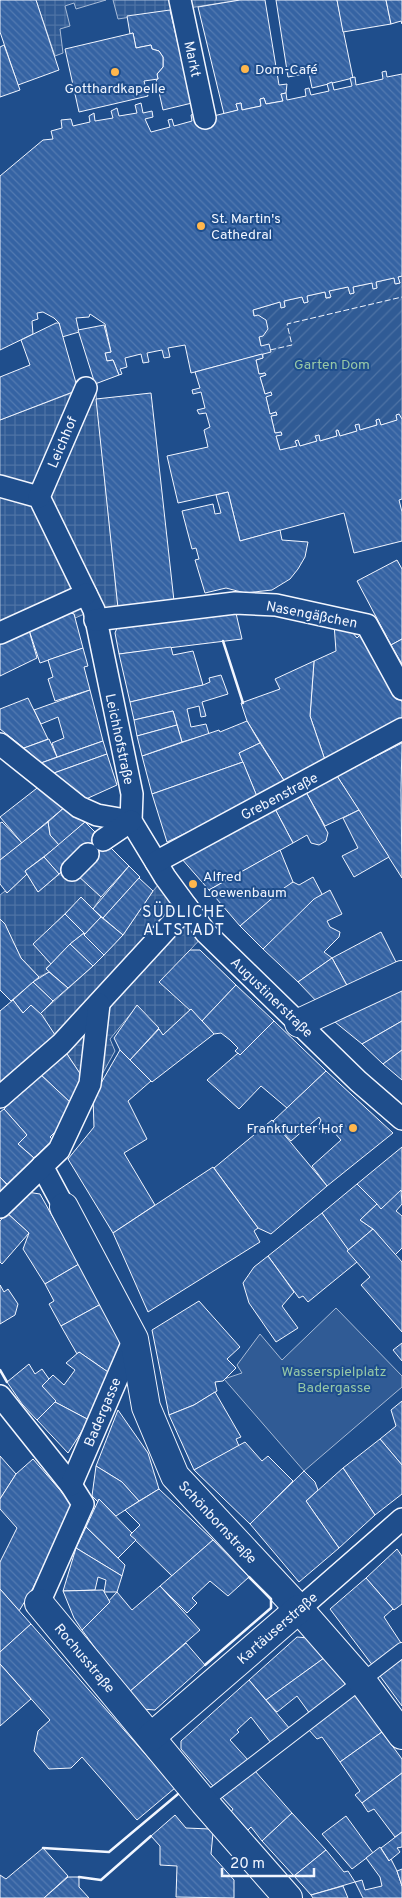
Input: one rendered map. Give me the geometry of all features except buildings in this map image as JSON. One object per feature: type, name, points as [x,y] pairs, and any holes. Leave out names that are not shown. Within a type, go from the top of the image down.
[{"type":"street","name":"Markt","points":[[180,0],[205,118]]},
{"type":"street","name":"Leichhof","points":[[39,497],[86,388]]},
{"type":"street","points":[[0,486],[39,497],[91,608],[0,633]]},
{"type":"street","name":"Nasengäßchen","points":[[91,608],[235,602],[276,605],[367,624],[402,689]]},
{"type":"street","name":"Leichhofstraße","points":[[91,608],[132,794],[131,821]]},
{"type":"street","name":"Grebenstraße","points":[[156,862],[402,729]]},
{"type":"street","points":[[0,744],[79,807],[98,816],[131,821]]},
{"type":"street","points":[[72,870],[96,847],[131,821]]},
{"type":"street","points":[[131,821],[156,862]]},
{"type":"street","name":"Augustinerstraße","points":[[156,862],[206,933],[358,1081],[402,1119]]},
{"type":"street","points":[[0,1097],[60,1044],[187,907]]},
{"type":"street","points":[[299,1023],[402,975]]},
{"type":"street","points":[[0,1207],[59,1150],[90,1084],[99,1004]]},
{"type":"street","name":"Schönbornstraße","points":[[42,1166],[134,1339],[146,1407],[175,1476],[299,1609],[362,1681],[402,1735]]},
{"type":"street","name":"Badergasse","points":[[71,1486],[134,1339]]},
{"type":"street","name":"Rochusstraße","points":[[0,1396],[83,1504],[39,1603],[204,1802],[288,1898]]},
{"type":"street","name":"Kartäuserstraße","points":[[151,1737],[402,1519]]},
{"type":"lane","points":[[204,1802],[402,1650]]},
{"type":"shaded area","points":[[36,0],[106,0],[76,9],[74,3],[65,6],[70,26],[60,29],[63,53],[55,56]]},
{"type":"shaded area","points":[[113,0],[240,0],[118,19]]},
{"type":"shaded area","points":[[95,384],[118,608],[94,610],[75,618],[74,614],[71,613],[0,641],[0,420]]},
{"type":"shaded area","points":[[69,866],[101,897],[93,909],[81,898],[34,944],[51,964],[46,968],[49,972],[39,977],[21,958],[5,925],[0,919],[0,895],[5,891],[7,893],[27,874],[38,892]]},
{"type":"shaded area","points":[[165,877],[206,933],[190,950],[191,1009],[163,1035],[137,1006],[110,1039],[115,1051],[94,1089],[81,1075],[40,1014],[93,966],[123,935],[153,891]]},
{"type":"shaded area","name":"Wasserspielplatz Badergasse","points":[[336,1308],[402,1376],[402,1387],[304,1471],[224,1379],[242,1373],[237,1365],[260,1334],[282,1360]]},
{"type":"green space","name":"Garten Dom","points":[[402,276],[402,419],[381,425],[379,419],[376,420],[377,425],[360,430],[359,425],[357,431],[340,436],[338,430],[336,430],[337,436],[320,441],[319,435],[316,436],[317,441],[300,446],[298,440],[296,441],[297,446],[280,450],[276,436],[282,434],[281,432],[275,433],[271,416],[277,415],[276,412],[270,414],[266,397],[271,392],[265,394],[260,377],[266,375],[265,373],[259,374],[256,360],[263,358],[263,354],[253,310],[280,302],[285,307],[284,301],[302,297],[304,303],[308,302],[307,296],[325,292],[326,298],[330,298],[329,291],[348,287],[350,294],[354,293],[353,287],[372,283],[374,289],[377,288],[376,282],[394,278],[396,284],[400,283],[398,277]]},
{"type":"fence","points":[[270,350],[292,345],[287,324],[402,297]]},
{"type":"wall","points":[[223,641],[243,703]]},
{"type":"wall","points":[[0,1370],[7,1382]]},
{"type":"wall","points":[[205,1665],[271,1608],[271,1599],[249,1577]]},
{"type":"wall","points":[[43,1848],[109,1852],[178,1794]]},
{"type":"wall","points":[[79,1877],[101,1880],[151,1836]]},
{"type":"place","name":"Dom-Café","points":[[245,69]]},
{"type":"place","name":"Gotthardkapelle","points":[[115,72]]},
{"type":"place","name":"St. Martin's Cathedral","points":[[201,226]]},
{"type":"place","name":"Alfred Loewenbaum","points":[[193,884]]},
{"type":"place","name":"Frankfurter Hof","points":[[353,1128]]},
{"type":"district","name":"SÜDLICHE ALTSTADT","points":[[184,920]]}]
